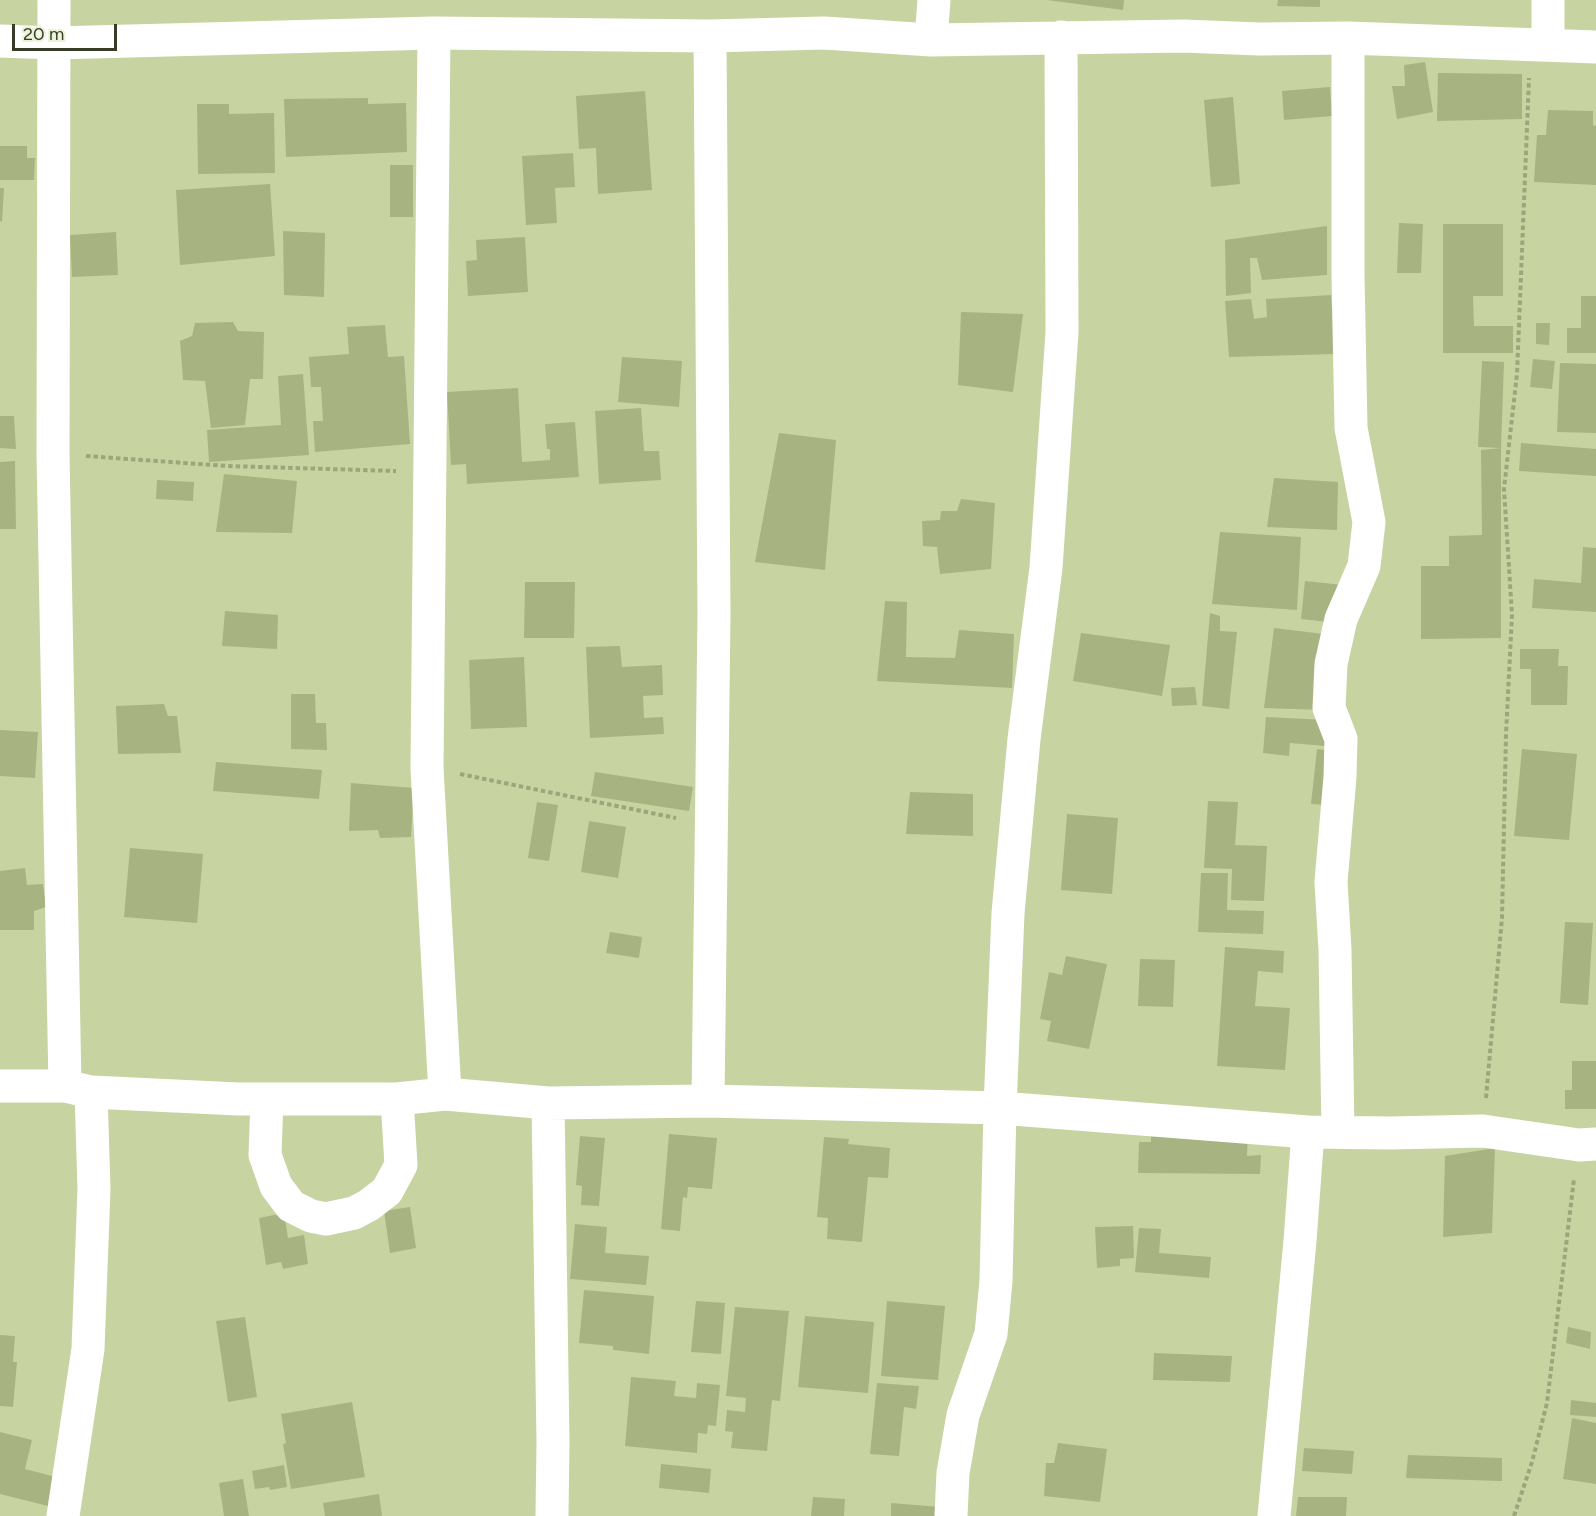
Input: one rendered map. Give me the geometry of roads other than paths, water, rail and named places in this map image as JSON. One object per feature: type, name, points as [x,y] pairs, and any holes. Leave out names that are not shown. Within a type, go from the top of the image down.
[{"type":"street","points":[[54,0],[52,454],[78,1089],[94,1189],[88,1349],[63,1516]]},
{"type":"street","points":[[931,40],[934,0]]},
{"type":"street","points":[[1539,45],[1548,0]]},
{"type":"street","points":[[434,33],[427,768],[445,1094]]},
{"type":"street","points":[[0,41],[54,43],[434,33],[710,36],[824,33],[931,40],[1183,36],[1259,39],[1348,38],[1596,47]]},
{"type":"street","points":[[708,1101],[714,614],[710,36]]},
{"type":"street","points":[[951,1516],[953,1473],[963,1415],[991,1334],[996,1281],[1008,913],[1024,739],[1046,568],[1062,332],[1061,37]]},
{"type":"street","points":[[1274,1516],[1300,1241],[1323,1132],[1335,950],[1331,882],[1341,740],[1329,708],[1331,664],[1341,618],[1364,566],[1369,522],[1351,428],[1348,275],[1348,38]]},
{"type":"street","points":[[0,1086],[267,1099],[397,1099],[445,1094],[548,1102],[708,1101],[1000,1108],[1323,1132],[1483,1131],[1587,1145]]},
{"type":"street","points":[[267,1099],[265,1155],[276,1186],[291,1206],[311,1216],[326,1219],[354,1213],[387,1191],[400,1165],[397,1099]]},
{"type":"street","points":[[548,1102],[552,1516]]}]
